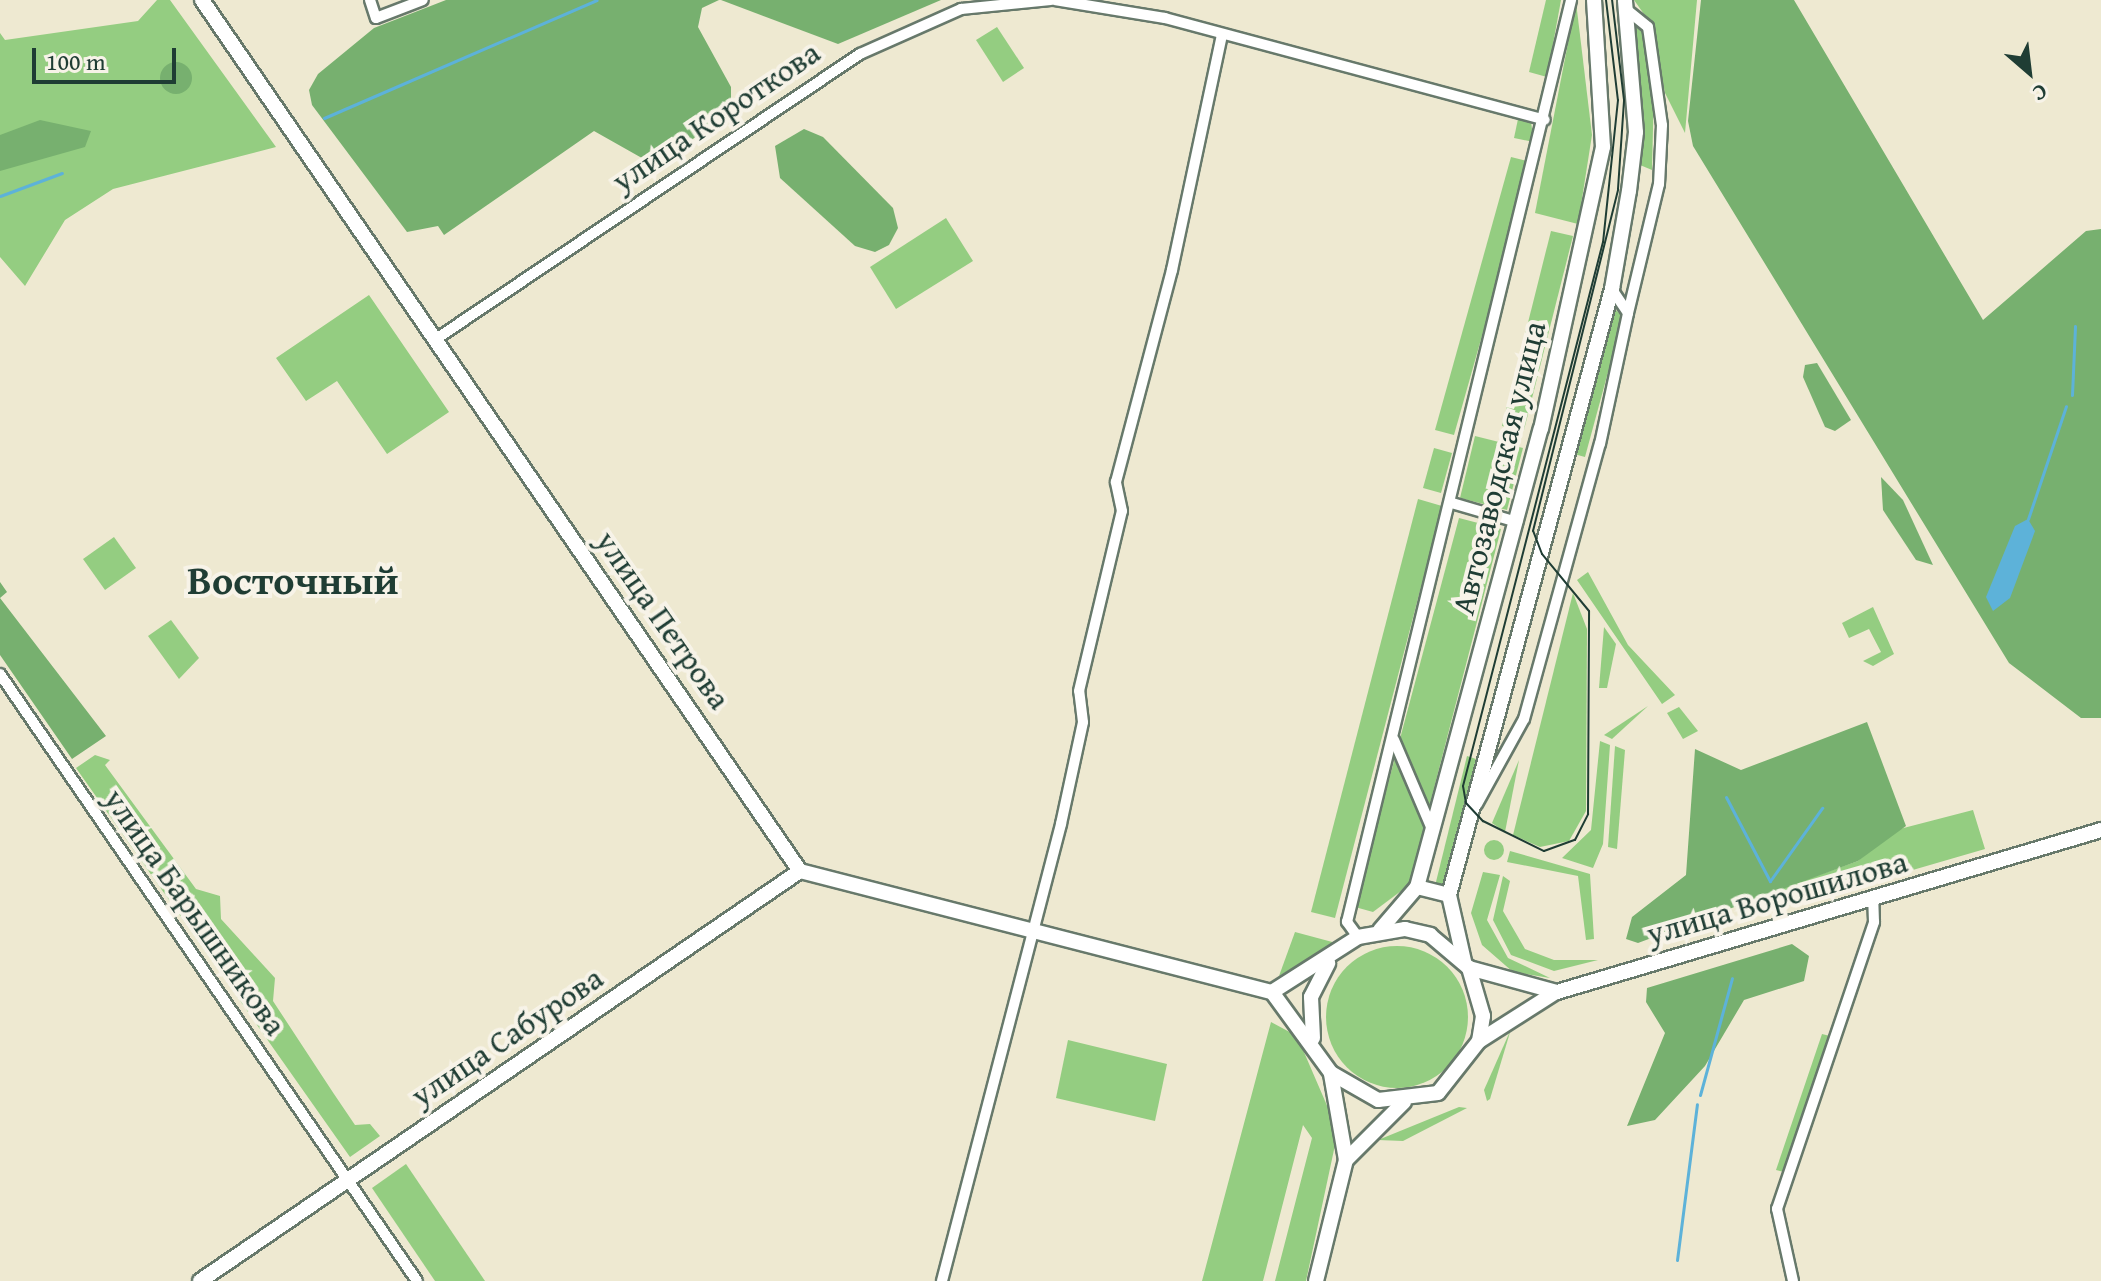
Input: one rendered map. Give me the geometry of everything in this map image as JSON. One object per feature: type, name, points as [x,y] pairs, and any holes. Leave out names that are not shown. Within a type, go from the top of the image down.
[{"type":"main road","name":"улица Петрова","points":[[202,0],[800,871]]},
{"type":"main road","name":"Автозаводская улица","points":[[1380,930],[1417,887],[1517,522],[1603,147],[1594,0]]},
{"type":"main road","name":"Автозаводская улица","points":[[1466,964],[1449,895],[1612,289],[1636,132],[1626,5]]},
{"type":"main road","name":"улица Ворошилова","points":[[1479,1041],[1557,992],[2101,830]]},
{"type":"main road","points":[[800,871],[1272,992],[1314,1042],[1331,1073],[1346,1160],[1316,1281]]},
{"type":"main road","name":"улица Сабурова","points":[[200,1281],[800,871]]},
{"type":"main road","points":[[1417,887],[1449,895]]},
{"type":"main road","points":[[1272,992],[1332,957],[1358,937],[1380,930],[1430,935],[1466,964],[1557,992]]},
{"type":"main road","points":[[1314,1042],[1311,997],[1332,957]]},
{"type":"main road","points":[[1331,1073],[1354,1091],[1404,1102],[1438,1093],[1479,1041],[1481,1003],[1466,964]]},
{"type":"main road","points":[[1346,1160],[1404,1102]]},
{"type":"street","points":[[370,0],[376,18],[423,0]]},
{"type":"street","name":"улица Короткова","points":[[436,339],[860,54],[961,9],[1053,0],[1222,35],[1545,120]]},
{"type":"street","name":"Автозаводская улица","points":[[1358,937],[1347,922],[1452,503],[1571,0]]},
{"type":"street","name":"Автозаводская улица","points":[[1469,816],[1524,719],[1659,184],[1662,125],[1648,27],[1626,5]]},
{"type":"street","points":[[942,1281],[1083,722],[1079,691],[1122,511],[1116,482],[1172,270],[1222,35]]},
{"type":"street","points":[[1612,289],[1628,313]]},
{"type":"street","points":[[1452,503],[1517,522]]},
{"type":"street","name":"улица Барышникова","points":[[0,674],[348,1179]]},
{"type":"street","points":[[1394,740],[1432,829]]},
{"type":"street","points":[[1793,1281],[1777,1209],[1874,922],[1873,898]]},
{"type":"street","points":[[348,1179],[417,1281]]},
{"type":"green space","points":[[157,0],[170,0],[276,147],[113,189],[65,220],[25,286],[0,257],[0,33],[5,40],[138,21]]},
{"type":"green space","points":[[446,0],[719,0],[702,8],[698,27],[731,87],[731,111],[656,166],[594,131],[444,235],[438,226],[407,232],[312,105],[309,90],[318,74],[374,28]]},
{"type":"green space","points":[[721,0],[941,0],[838,44]]},
{"type":"green space","points":[[1546,0],[1561,0],[1547,77],[1529,72]]},
{"type":"green space","points":[[1634,0],[1697,0],[1685,133],[1665,93],[1651,24]]},
{"type":"green space","points":[[1701,0],[1794,0],[1983,320],[2086,231],[2101,229],[2101,718],[2081,718],[2009,663],[1693,146],[1688,121]]},
{"type":"green space","points":[[1576,2],[1592,135],[1578,224],[1535,213]]},
{"type":"green space","points":[[1634,23],[1644,30],[1654,86],[1652,170],[1640,165]]},
{"type":"green space","points":[[997,27],[1024,68],[1003,82],[976,40]]},
{"type":"green space","points":[[176,62],[187,67],[192,78],[187,89],[176,94],[165,89],[160,78],[165,67]]},
{"type":"green space","points":[[1518,119],[1531,122],[1534,142],[1514,138]]},
{"type":"green space","points":[[40,120],[91,131],[85,147],[0,171],[0,135]]},
{"type":"green space","points":[[804,129],[823,137],[893,208],[898,228],[889,245],[875,252],[855,246],[780,178],[775,146]]},
{"type":"green space","points":[[1511,157],[1531,162],[1454,435],[1435,430]]},
{"type":"green space","points":[[946,218],[973,261],[896,309],[870,267]]},
{"type":"green space","points":[[1551,231],[1573,236],[1524,430],[1502,426]]},
{"type":"green space","points":[[369,295],[449,412],[387,454],[337,381],[306,401],[276,358]]},
{"type":"green space","points":[[1613,307],[1623,317],[1585,457],[1574,454]]},
{"type":"green space","points":[[1817,363],[1851,420],[1835,431],[1825,427],[1803,377],[1805,365]]},
{"type":"green space","points":[[1475,436],[1523,448],[1507,510],[1460,498]]},
{"type":"green space","points":[[1434,448],[1452,453],[1441,493],[1423,488]]},
{"type":"green space","points":[[1881,477],[1903,500],[1933,565],[1916,560],[1883,510]]},
{"type":"green space","points":[[1418,499],[1442,506],[1335,918],[1311,912]]},
{"type":"green space","points":[[1459,518],[1501,529],[1409,885],[1373,912],[1355,907]]},
{"type":"green space","points":[[114,537],[136,568],[105,590],[83,559]]},
{"type":"green space","points":[[1588,572],[1628,645],[1675,695],[1662,704],[1577,580]]},
{"type":"green space","points":[[0,582],[7,592],[0,598]]},
{"type":"green space","points":[[1573,593],[1587,629],[1586,811],[1569,841],[1540,847],[1513,835]]},
{"type":"green space","points":[[0,598],[106,736],[72,759],[0,655]]},
{"type":"green space","points":[[1873,607],[1894,654],[1873,666],[1863,661],[1881,652],[1869,629],[1849,638],[1842,623]]},
{"type":"green space","points":[[171,620],[199,658],[179,679],[148,636]]},
{"type":"green space","points":[[1604,627],[1616,644],[1607,688],[1599,688]]},
{"type":"green space","points":[[1648,706],[1612,739],[1604,735]]},
{"type":"green space","points":[[1679,707],[1698,731],[1683,739],[1667,713]]},
{"type":"green space","points":[[1867,722],[1906,826],[1858,861],[1638,943],[1626,939],[1632,917],[1686,875],[1695,749],[1741,770]]},
{"type":"green space","points":[[1600,741],[1610,745],[1603,844],[1593,868],[1562,858],[1591,830]]},
{"type":"green space","points":[[1615,746],[1625,750],[1617,849],[1608,847]]},
{"type":"green space","points":[[95,755],[110,760],[105,765],[196,889],[220,896],[221,919],[275,978],[273,1001],[334,1094],[355,1125],[370,1124],[380,1136],[350,1157],[76,768]]},
{"type":"green space","points":[[1467,756],[1476,759],[1444,887],[1435,886]]},
{"type":"green space","points":[[1519,760],[1505,832],[1492,823]]},
{"type":"green space","points":[[1973,810],[1985,849],[1782,908],[1765,901],[1768,893],[1858,861],[1892,831]]},
{"type":"green space","points":[[1494,840],[1501,843],[1504,850],[1501,857],[1494,860],[1487,857],[1484,850],[1487,843]]},
{"type":"green space","points":[[1510,851],[1590,874],[1594,939],[1586,940],[1578,876],[1507,862]]},
{"type":"green space","points":[[1483,872],[1500,875],[1487,920],[1508,958],[1550,978],[1513,972],[1482,945],[1471,913]]},
{"type":"green space","points":[[1503,876],[1510,881],[1503,911],[1525,949],[1554,960],[1598,960],[1554,971],[1511,955],[1493,920]]},
{"type":"green space","points":[[1295,932],[1336,943],[1279,976]]},
{"type":"green space","points":[[1792,944],[1809,956],[1804,981],[1744,1000],[1705,1066],[1655,1120],[1627,1126],[1665,1033],[1646,1002],[1647,988]]},
{"type":"green space","points":[[1397,946],[1424,951],[1448,966],[1463,990],[1468,1017],[1463,1044],[1448,1068],[1424,1083],[1397,1088],[1370,1083],[1346,1068],[1331,1044],[1326,1017],[1331,990],[1346,966],[1370,951]]},
{"type":"green space","points":[[1271,1022],[1297,1036],[1338,1131],[1306,1281],[1275,1281],[1312,1138],[1303,1125],[1263,1281],[1202,1281]]},
{"type":"green space","points":[[1511,1029],[1490,1099],[1487,1101],[1484,1090]]},
{"type":"green space","points":[[1822,1034],[1830,1036],[1784,1172],[1776,1170]]},
{"type":"green space","points":[[1068,1040],[1167,1064],[1155,1121],[1056,1098]]},
{"type":"green space","points":[[1459,1107],[1467,1108],[1403,1141],[1378,1140]]},
{"type":"green space","points":[[406,1164],[485,1281],[435,1281],[372,1188]]},
{"type":"water","points":[[2028,519],[2035,531],[2010,598],[1993,611],[1986,597],[2015,526]]},
{"type":"waterway","points":[[324,118],[597,0]]},
{"type":"waterway","points":[[0,196],[62,173]]},
{"type":"waterway","points":[[2072,395],[2075,326]]},
{"type":"waterway","points":[[2028,519],[2066,406]]},
{"type":"waterway","points":[[1726,797],[1770,881],[1822,808]]},
{"type":"waterway","points":[[1700,1095],[1732,978]]},
{"type":"waterway","points":[[1677,1260],[1697,1104]]},
{"type":"tram line","points":[[1606,0],[1618,100],[1603,242],[1463,786],[1466,803],[1483,821],[1544,851],[1575,840],[1588,814],[1589,611],[1542,554],[1533,531],[1618,189],[1624,100],[1612,0]]},
{"type":"district","name":"Восточный","points":[[293,580]]}]
